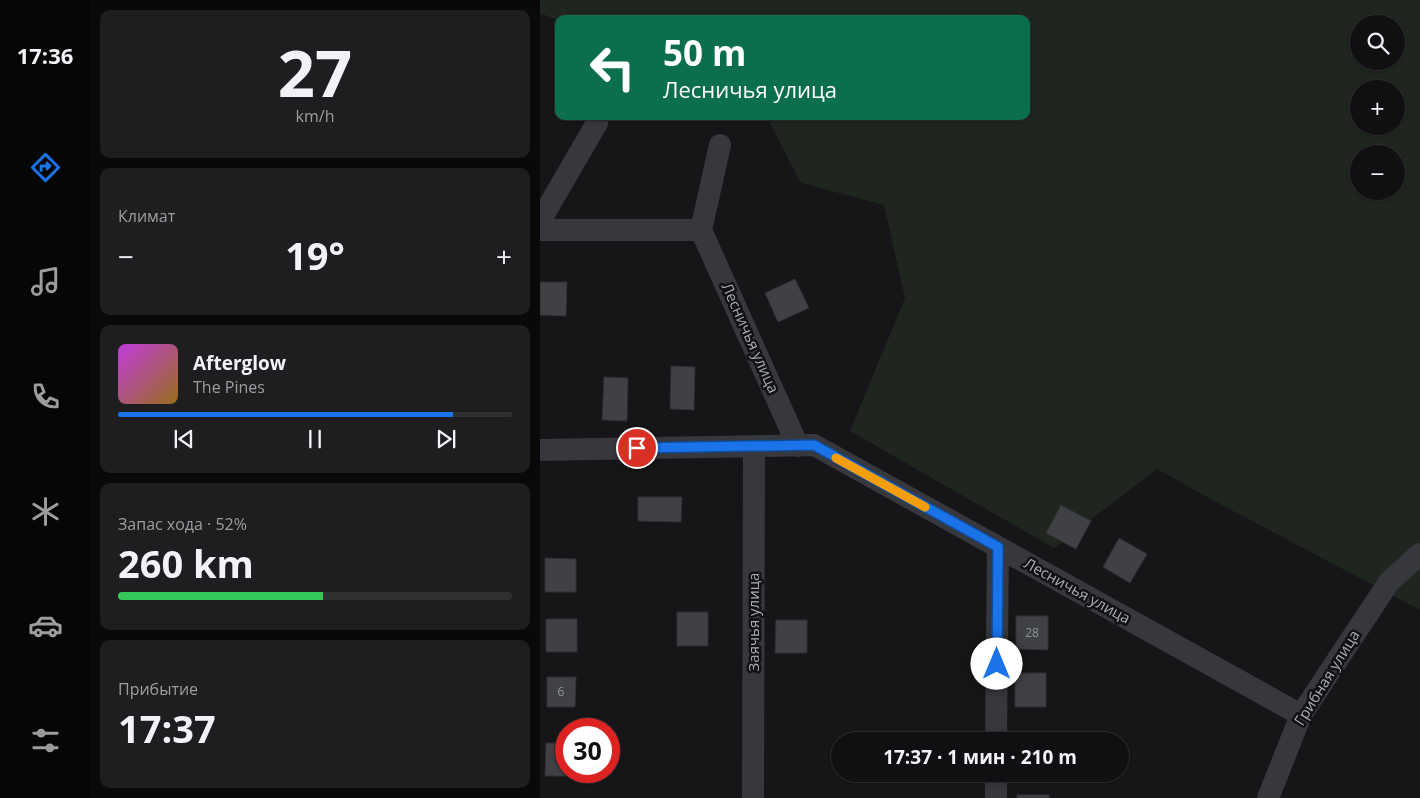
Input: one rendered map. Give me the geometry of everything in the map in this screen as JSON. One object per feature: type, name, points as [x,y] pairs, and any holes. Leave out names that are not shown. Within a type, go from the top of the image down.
[{"type":"street","points":[[540,222],[597,123]]},
{"type":"street","points":[[540,230],[701,230],[720,145]]},
{"type":"street","name":"Лесничья улица","points":[[701,230],[798,446]]},
{"type":"street","name":"Лесничья улица","points":[[540,450],[814,445],[1301,715]]},
{"type":"street","name":"Заячья улица","points":[[753,798],[754,446]]},
{"type":"street","points":[[996,732],[998,547]]},
{"type":"street","name":"Грибная улица","points":[[1268,798],[1301,715],[1383,590],[1389,582],[1420,554]]},
{"type":"street","points":[[996,782],[996,798]]},
{"type":"shaded area","points":[[540,0],[1420,0],[1420,610],[1157,469],[1054,548],[850,431],[905,298],[884,205],[801,183],[768,120],[1030,120],[1030,15],[555,15],[555,19],[540,13]]},
{"type":"building","points":[[795,279],[809,308],[778,322],[765,293]]},
{"type":"building","points":[[540,282],[567,282],[566,316],[540,315]]},
{"type":"building","points":[[671,366],[695,367],[694,410],[670,409]]},
{"type":"building","points":[[604,377],[628,378],[627,421],[602,420]]},
{"type":"building","points":[[638,497],[682,497],[681,522],[638,521]]},
{"type":"building","points":[[1061,505],[1091,521],[1076,549],[1046,533]]},
{"type":"building","points":[[1119,538],[1147,554],[1130,583],[1103,567]]},
{"type":"building","points":[[545,558],[576,559],[576,592],[545,592]]},
{"type":"building","points":[[677,612],[708,612],[708,646],[677,646]]},
{"type":"building","points":[[1016,616],[1048,616],[1048,650],[1016,649]]},
{"type":"building","points":[[546,619],[577,619],[577,652],[546,652]]},
{"type":"building","points":[[776,620],[807,620],[807,653],[775,653]]},
{"type":"building","points":[[1015,673],[1046,673],[1046,707],[1015,707]]},
{"type":"building","points":[[547,677],[576,677],[575,707],[547,707]]},
{"type":"building","points":[[546,743],[555,743],[555,776],[545,776]]},
{"type":"building","points":[[1017,795],[1049,795],[1049,798],[1017,798]]},
{"type":"slow traffic","points":[[836,458],[925,507]]},
{"type":"route","points":[[637,448],[814,445],[998,547],[997,664]]}]
